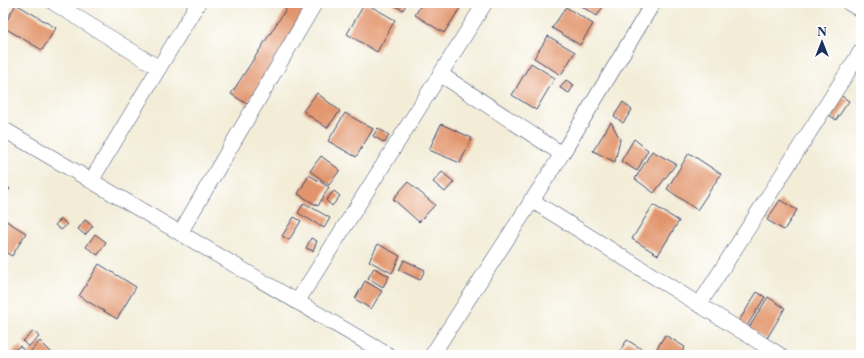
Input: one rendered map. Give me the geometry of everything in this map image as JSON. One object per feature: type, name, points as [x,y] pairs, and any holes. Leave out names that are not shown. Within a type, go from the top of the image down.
[{"type":"street","points":[[54,3],[159,68]]},
{"type":"street","points":[[91,181],[198,3]]},
{"type":"street","points":[[180,233],[315,3]]},
{"type":"street","points":[[297,302],[485,3]]},
{"type":"street","points":[[432,355],[562,154],[653,3]]},
{"type":"street","points":[[849,3],[861,10]]},
{"type":"street","points":[[699,304],[861,51]]},
{"type":"street","points":[[440,74],[562,154]]},
{"type":"street","points":[[3,130],[388,355]]},
{"type":"street","points":[[531,200],[780,355]]},
{"type":"building","points":[[290,3],[313,3],[247,104],[231,94]]},
{"type":"building","points":[[365,3],[395,20],[377,52],[347,34]]},
{"type":"building","points":[[390,3],[407,3],[403,10]]},
{"type":"building","points":[[422,3],[451,3],[460,8],[444,33],[415,15]]},
{"type":"building","points":[[576,3],[605,3],[597,16]]},
{"type":"building","points":[[16,4],[56,28],[42,50],[3,27]]},
{"type":"building","points":[[566,7],[593,24],[580,45],[552,28]]},
{"type":"building","points":[[548,36],[575,52],[561,75],[534,58]]},
{"type":"building","points":[[531,63],[555,78],[536,110],[512,95]]},
{"type":"building","points":[[566,80],[574,85],[569,93],[560,88]]},
{"type":"building","points":[[317,93],[340,111],[327,128],[303,111]]},
{"type":"building","points":[[840,95],[849,101],[836,120],[828,114]]},
{"type":"building","points":[[623,102],[632,110],[623,123],[614,116]]},
{"type":"building","points":[[345,113],[373,129],[356,157],[328,141]]},
{"type":"building","points":[[611,122],[620,139],[615,162],[593,151]]},
{"type":"building","points":[[441,124],[472,138],[460,163],[429,150]]},
{"type":"building","points":[[378,128],[389,135],[385,143],[373,136]]},
{"type":"building","points":[[634,139],[648,150],[637,171],[621,161]]},
{"type":"building","points":[[652,151],[676,164],[654,193],[635,179]]},
{"type":"building","points":[[689,153],[721,174],[697,210],[667,189]]},
{"type":"building","points":[[321,156],[340,170],[329,185],[310,171]]},
{"type":"building","points":[[442,172],[454,182],[445,192],[433,182]]},
{"type":"building","points":[[309,175],[329,187],[318,206],[298,194]]},
{"type":"building","points":[[3,182],[10,189],[5,194],[3,192]]},
{"type":"building","points":[[408,182],[435,205],[419,222],[393,199]]},
{"type":"building","points":[[334,191],[340,196],[332,206],[326,200]]},
{"type":"building","points":[[780,200],[797,210],[784,230],[767,220]]},
{"type":"building","points":[[304,203],[330,218],[324,228],[298,213]]},
{"type":"building","points":[[653,205],[679,221],[658,255],[632,239]]},
{"type":"building","points":[[294,217],[301,221],[289,240],[282,236]]},
{"type":"building","points":[[3,219],[26,233],[12,256],[3,251]]},
{"type":"building","points":[[61,219],[67,225],[61,230],[55,225]]},
{"type":"building","points":[[85,220],[93,226],[85,235],[78,229]]},
{"type":"building","points":[[95,234],[106,242],[98,255],[86,247]]},
{"type":"building","points":[[311,238],[317,241],[313,251],[306,248]]},
{"type":"building","points":[[378,244],[400,256],[392,273],[369,261]]},
{"type":"building","points":[[404,260],[425,270],[420,280],[399,270]]},
{"type":"building","points":[[99,264],[136,287],[117,319],[79,296]]},
{"type":"building","points":[[374,268],[389,276],[383,287],[368,278]]},
{"type":"building","points":[[365,281],[382,291],[371,309],[355,299]]},
{"type":"building","points":[[757,292],[765,297],[745,329],[737,324]]},
{"type":"building","points":[[768,297],[785,308],[766,340],[748,329]]},
{"type":"building","points":[[34,331],[39,337],[28,347],[23,341]]},
{"type":"building","points":[[665,335],[685,347],[680,355],[653,355]]},
{"type":"building","points":[[627,340],[645,351],[643,355],[617,355]]},
{"type":"building","points":[[40,341],[54,355],[28,354]]},
{"type":"building","points":[[20,346],[24,351],[19,355],[16,355],[13,351]]}]
